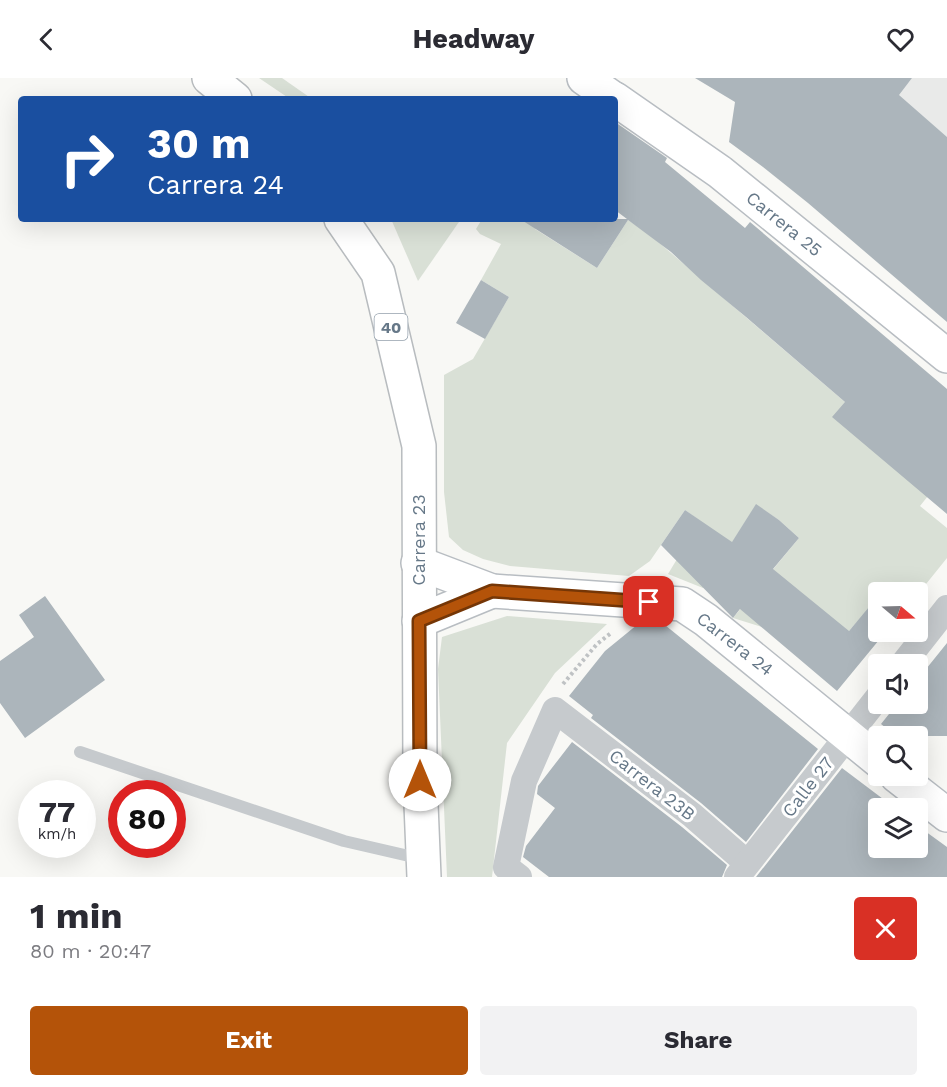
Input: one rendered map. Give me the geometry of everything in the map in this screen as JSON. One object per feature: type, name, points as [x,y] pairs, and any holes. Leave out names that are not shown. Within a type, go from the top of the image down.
[{"type":"main road","points":[[209,78],[231,96]]},
{"type":"main road","name":"Carrera 25","points":[[584,78],[611,96]]},
{"type":"main road","name":"Carrera 25","points":[[618,101],[720,172],[947,356]]},
{"type":"main road","name":"Carrera 23","points":[[343,222],[378,273],[419,446],[420,780],[424,868]]},
{"type":"main road","name":"Carrera 24","points":[[418,563],[492,591],[682,604],[868,752]]},
{"type":"main road","name":"Carrera 24","points":[[419,621],[492,591]]},
{"type":"main road","points":[[910,786],[947,815]]},
{"type":"street","points":[[911,654],[947,608]]},
{"type":"street","name":"Carrera 23B","points":[[555,710],[692,815],[742,870]]},
{"type":"street","points":[[512,872],[524,781],[555,710]]},
{"type":"street","name":"Calle 27","points":[[742,870],[868,710]]},
{"type":"lane","points":[[80,752],[424,868]]},
{"type":"path","points":[[555,710],[559,688],[597,644],[649,602]]},
{"type":"shaded area","points":[[259,78],[282,78],[308,96],[286,96]]},
{"type":"shaded area","points":[[912,78],[947,78],[947,137],[898,95]]},
{"type":"shaded area","points":[[628,220],[650,235],[845,402],[932,491],[920,506],[947,528],[947,558],[928,582],[868,582],[868,609],[848,632],[797,589],[762,627],[733,618],[799,538],[779,520],[756,505],[703,588],[668,574],[700,521],[685,510],[650,561],[629,576],[510,566],[483,559],[463,550],[449,537],[444,492],[444,375],[473,359],[509,297],[481,280],[501,244],[480,234],[476,229],[480,222],[539,222],[535,229],[597,268]]},
{"type":"shaded area","points":[[392,222],[459,222],[418,281]]},
{"type":"shaded area","points":[[507,616],[607,624],[555,673],[507,743],[492,877],[447,877],[438,669],[442,637]]},
{"type":"building","points":[[695,78],[912,78],[899,95],[947,137],[947,322],[808,203],[729,142],[735,102]]},
{"type":"building","points":[[618,124],[667,158],[665,162],[745,228],[750,222],[947,389],[947,514],[832,417],[845,402],[671,252],[628,220],[597,268],[525,222],[618,222],[618,219],[627,219],[618,212]]},
{"type":"building","points":[[481,280],[509,297],[485,339],[456,323]]},
{"type":"building","points":[[756,504],[799,538],[773,569],[849,631],[868,608],[868,642],[877,642],[837,691],[740,609],[733,618],[661,545],[685,510],[732,542]]},
{"type":"building","points":[[45,596],[105,680],[25,738],[0,703],[0,661],[34,637],[19,615]]},
{"type":"building","points":[[643,620],[660,621],[818,749],[746,842],[701,803],[591,718],[593,715],[569,696],[605,651]]},
{"type":"building","points":[[947,643],[947,736],[928,736],[928,726],[884,726],[881,724],[889,714],[928,714],[928,667]]},
{"type":"building","points":[[572,742],[727,865],[722,877],[549,877],[523,857],[526,846],[555,808],[537,794],[538,786]]},
{"type":"building","points":[[842,768],[882,798],[868,798],[868,858],[928,858],[928,833],[947,847],[947,877],[756,877]]},
{"type":"route","points":[[420,780],[419,621],[492,591],[649,602]]}]
